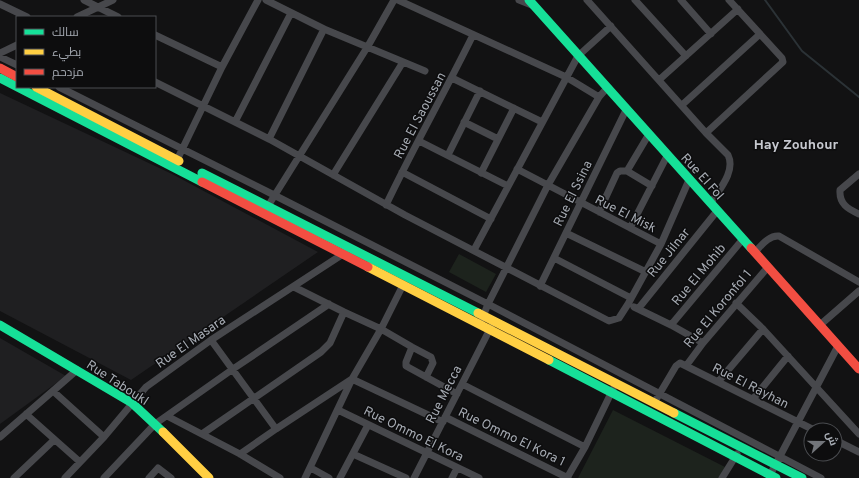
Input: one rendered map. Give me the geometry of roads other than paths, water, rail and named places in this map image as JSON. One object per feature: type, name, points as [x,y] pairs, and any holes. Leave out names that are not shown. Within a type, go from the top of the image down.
[{"type":"main road","name":"Rue El Fol","points":[[531,3],[859,369]]},
{"type":"main road","points":[[0,68],[16,76]]},
{"type":"main road","points":[[0,78],[16,86]]},
{"type":"main road","points":[[20,88],[346,251],[483,316],[492,325],[611,393],[773,477]]},
{"type":"main road","points":[[38,88],[268,206],[403,285],[479,325],[492,325],[598,374],[740,447],[777,461],[802,478]]},
{"type":"main road","name":"Rue Taboukl","points":[[0,325],[132,403],[209,478]]},
{"type":"street","points":[[84,0],[116,16]]},
{"type":"street","points":[[79,16],[113,0]]},
{"type":"street","points":[[177,160],[204,107],[222,67],[258,0]]},
{"type":"street","points":[[266,0],[324,29],[425,71]]},
{"type":"street","points":[[268,206],[368,46],[394,0]]},
{"type":"street","points":[[398,0],[566,77],[599,97]]},
{"type":"street","points":[[519,0],[531,3]]},
{"type":"street","points":[[635,0],[686,56]]},
{"type":"street","points":[[681,0],[711,34]]},
{"type":"street","points":[[706,133],[782,64],[782,58],[729,0]]},
{"type":"street","points":[[589,1],[706,133],[728,155],[731,164],[730,170],[711,203]]},
{"type":"street","points":[[0,4],[25,16]]},
{"type":"street","points":[[659,80],[738,9]]},
{"type":"street","points":[[235,122],[291,12]]},
{"type":"street","points":[[474,250],[578,56],[611,26]]},
{"type":"street","points":[[269,139],[324,29]]},
{"type":"street","points":[[682,105],[760,34]]},
{"type":"street","points":[[156,35],[222,67]]},
{"type":"street","name":"Rue El Saoussan","points":[[386,205],[473,35]]},
{"type":"street","points":[[0,53],[16,45]]},
{"type":"street","points":[[0,57],[16,65]]},
{"type":"street","points":[[334,175],[403,62]]},
{"type":"street","points":[[452,78],[542,122]]},
{"type":"street","points":[[156,83],[269,139],[386,205],[609,321],[619,318],[630,301],[661,244],[689,180]]},
{"type":"street","points":[[61,88],[488,304],[659,394],[777,461],[821,478]]},
{"type":"street","points":[[479,325],[488,304],[548,185],[599,97],[607,88]]},
{"type":"street","points":[[448,155],[480,91]]},
{"type":"street","points":[[481,173],[514,108]]},
{"type":"street","name":"Rue El Ssina","points":[[540,286],[626,110]]},
{"type":"street","points":[[464,122],[498,139]]},
{"type":"street","points":[[627,171],[649,134]]},
{"type":"street","points":[[419,141],[508,186]]},
{"type":"street","points":[[630,228],[667,156]]},
{"type":"street","name":"Rue El Misk","points":[[517,169],[661,244]]},
{"type":"street","points":[[599,212],[617,172],[627,171],[652,186]]},
{"type":"street","points":[[402,172],[491,219]]},
{"type":"street","points":[[859,174],[840,190],[842,204],[847,209],[859,214]]},
{"type":"street","name":"Rue Jilnar","points":[[638,309],[717,210]]},
{"type":"street","points":[[566,233],[646,272]]},
{"type":"street","points":[[754,252],[773,236],[779,236],[859,282]]},
{"type":"street","name":"Rue El Mohib","points":[[671,325],[743,239]]},
{"type":"street","name":"Rue El Masara","points":[[65,478],[104,437],[146,387],[212,340],[294,287],[346,251]]},
{"type":"street","points":[[554,258],[630,301],[638,309],[703,343]]},
{"type":"street","name":"Rue El Koronfol 1","points":[[686,366],[736,303],[768,267]]},
{"type":"street","points":[[305,478],[352,379],[381,329],[403,285]]},
{"type":"street","points":[[294,287],[381,329],[432,359],[433,363],[426,377]]},
{"type":"street","points":[[820,325],[859,291]]},
{"type":"street","points":[[736,303],[763,329],[859,434]]},
{"type":"street","points":[[104,478],[155,424],[329,304]]},
{"type":"street","points":[[202,434],[326,348],[330,343],[344,312]]},
{"type":"street","name":"Rue Mecca","points":[[414,478],[492,325]]},
{"type":"street","points":[[718,382],[763,329]]},
{"type":"street","points":[[212,340],[276,429]]},
{"type":"street","points":[[773,477],[777,461],[838,346]]},
{"type":"street","points":[[412,347],[406,362],[406,366],[457,394]]},
{"type":"street","points":[[753,400],[788,356]]},
{"type":"street","name":"Rue El Rayhan","points":[[659,394],[676,366],[680,363],[803,424]]},
{"type":"street","points":[[598,374],[603,365]]},
{"type":"street","points":[[0,437],[77,370]]},
{"type":"street","points":[[240,454],[352,379]]},
{"type":"street","name":"Rue Ommo El Kora 1","points":[[352,379],[444,419],[567,478]]},
{"type":"street","points":[[567,478],[585,447],[616,383]]},
{"type":"street","points":[[462,384],[585,447]]},
{"type":"street","points":[[53,391],[104,437]]},
{"type":"street","points":[[649,412],[659,394]]},
{"type":"street","name":"Rue Ommo El Kora","points":[[338,410],[478,478]]},
{"type":"street","points":[[26,414],[80,462]]},
{"type":"street","points":[[167,416],[240,454],[280,478]]},
{"type":"street","points":[[340,478],[368,425]]},
{"type":"street","points":[[14,478],[54,440]]},
{"type":"street","points":[[843,444],[859,452]]},
{"type":"street","points":[[723,478],[740,447]]},
{"type":"street","points":[[353,454],[406,478]]},
{"type":"street","points":[[149,478],[158,468],[171,478]]},
{"type":"street","points":[[310,468],[329,478]]},
{"type":"street","points":[[452,478],[457,468]]},
{"type":"waterway","points":[[765,0],[802,51],[859,97]]},
{"type":"district","name":"Hay Zouhour","points":[[796,144]]}]
